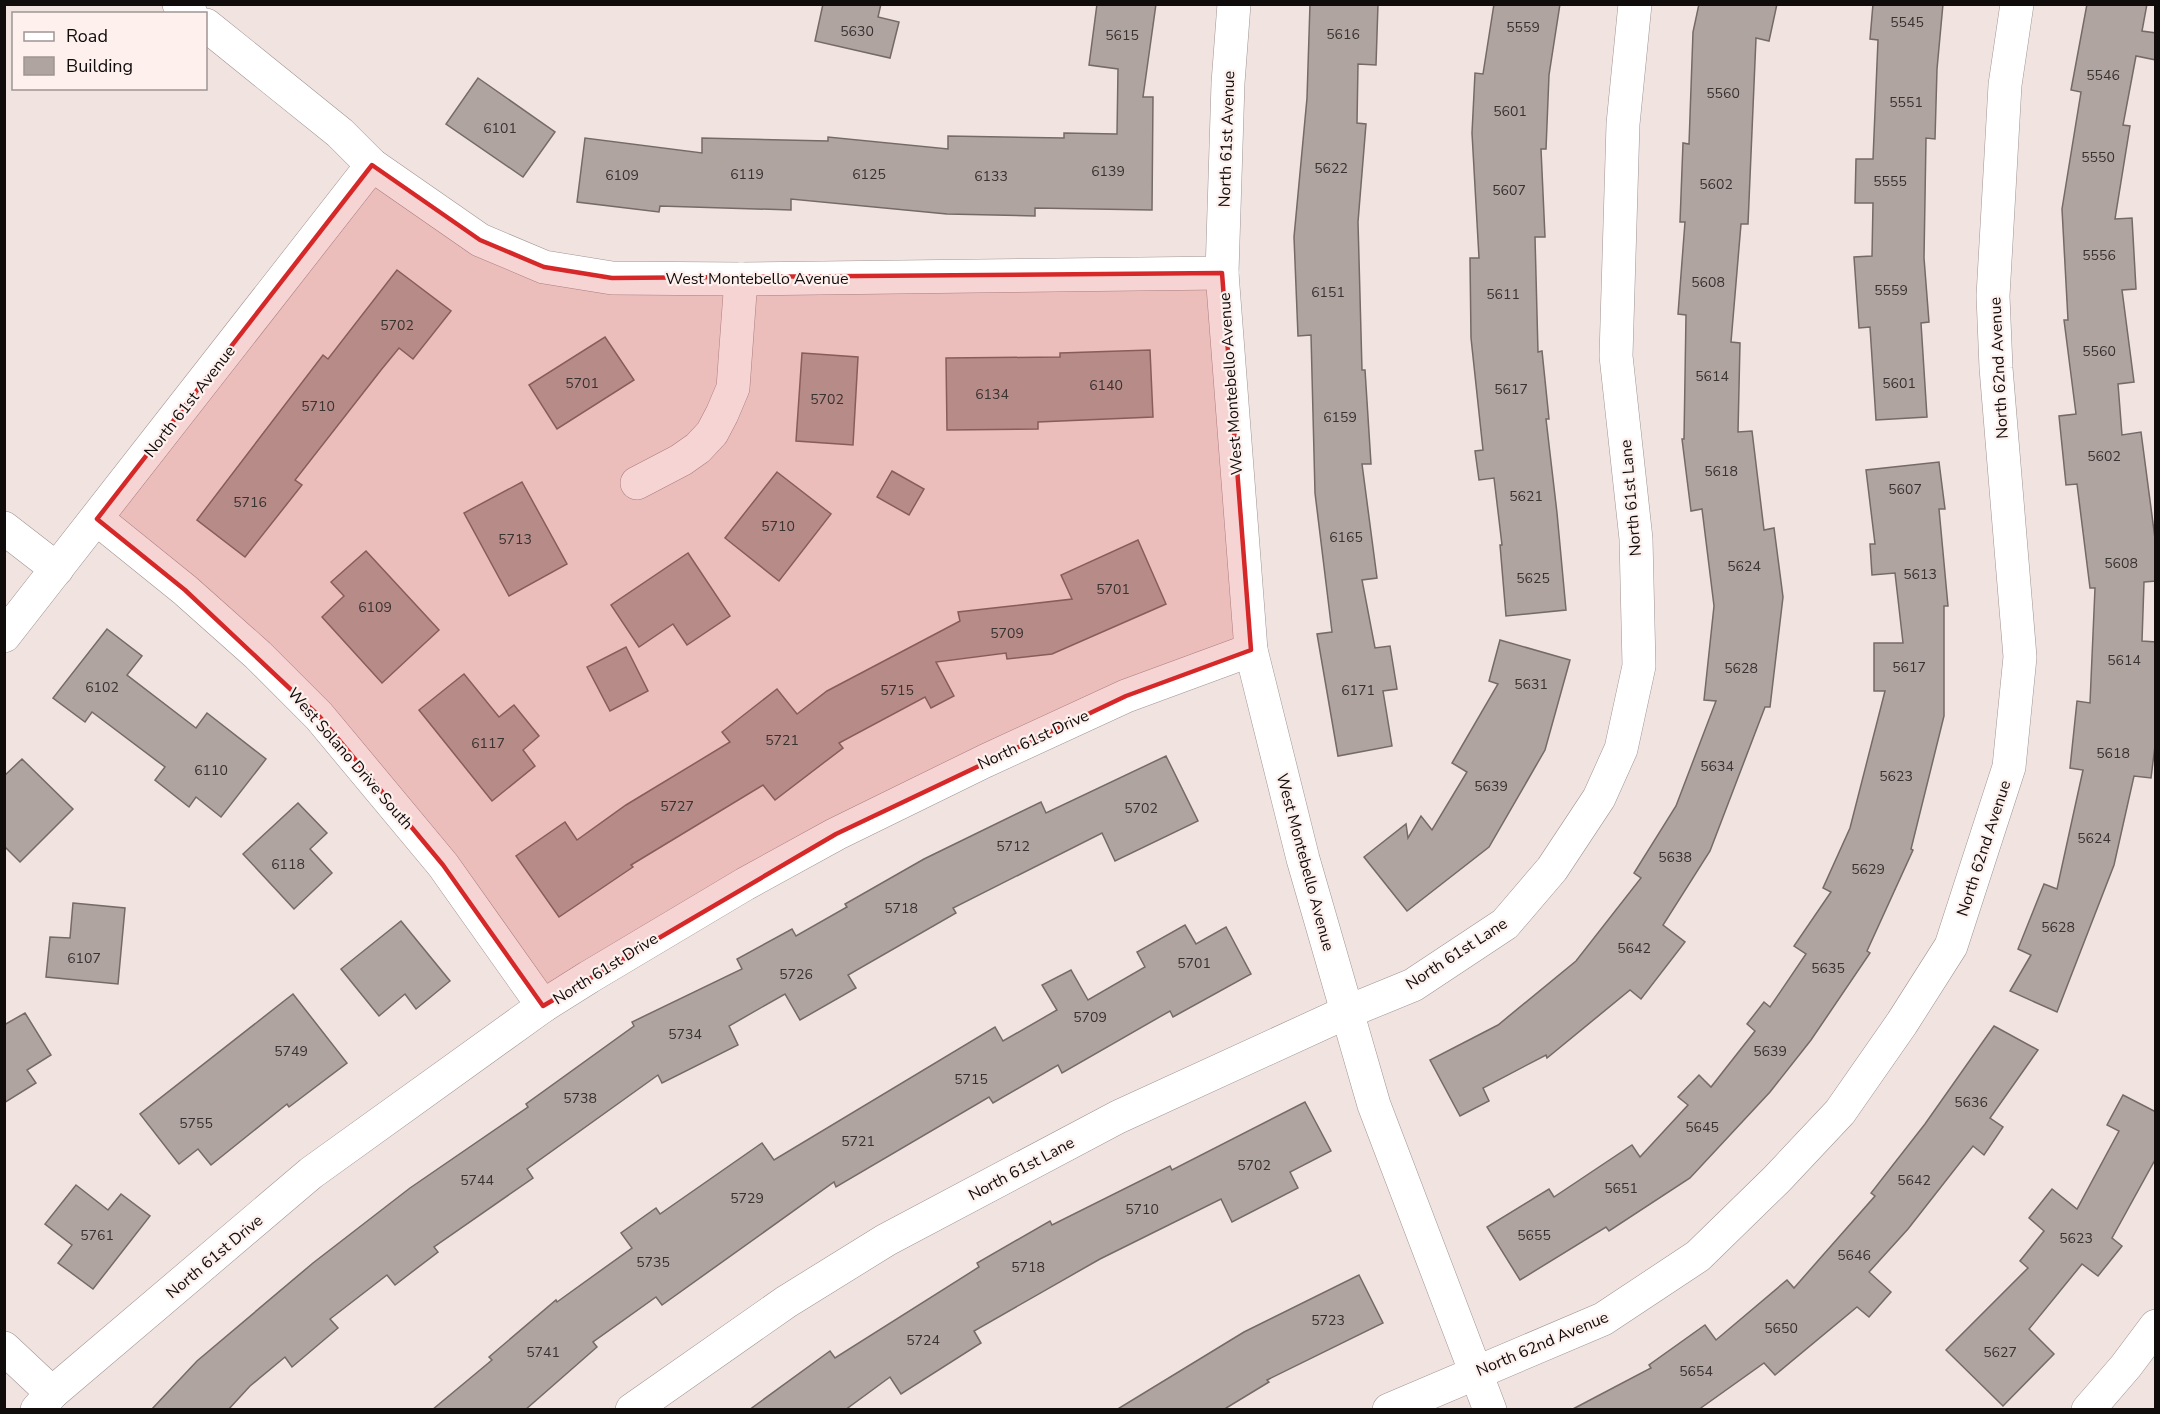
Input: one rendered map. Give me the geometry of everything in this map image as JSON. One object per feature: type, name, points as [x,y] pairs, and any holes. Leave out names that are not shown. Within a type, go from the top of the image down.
[{"type":"street","name":"North 61st Avenue","points":[[1222,273],[1228,83],[1234,4]]},
{"type":"street","name":"North 61st Lane","points":[[632,1410],[786,1302],[886,1240],[1119,1117],[1347,1012],[1413,985],[1505,924],[1552,868],[1599,798],[1621,749],[1639,666],[1636,539],[1616,356],[1623,124],[1635,4]]},
{"type":"street","name":"North 62nd Avenue","points":[[1389,1410],[1603,1319],[1698,1256],[1778,1179],[1840,1112],[1902,1023],[1951,946],[2009,767],[2020,657],[1996,368],[1993,296],[2005,85],[2017,4]]},
{"type":"street","name":"West Montebello Avenue","points":[[207,26],[340,133],[372,165],[480,240],[544,267],[612,278],[741,279],[1222,273],[1251,650],[1303,859],[1374,1105],[1490,1410]]},
{"type":"street","name":"North 61st Avenue","points":[[4,636],[372,165]]},
{"type":"street","points":[[637,483],[681,460],[698,448],[712,433],[722,414],[733,388],[741,279]]},
{"type":"street","name":"West Solano Drive South","points":[[97,519],[185,590],[258,655],[319,716],[443,865],[543,1006]]},
{"type":"street","points":[[4,528],[57,569]]},
{"type":"street","name":"North 61st Drive","points":[[44,1401],[311,1173],[543,1006],[745,884],[836,834],[985,760],[1126,696],[1251,650]]},
{"type":"street","points":[[2088,1410],[2126,1366],[2156,1326]]},
{"type":"street","points":[[4,1347],[44,1401]]},
{"type":"highlighted area","points":[[372,165],[480,240],[544,267],[612,278],[1222,273],[1251,650],[1126,696],[836,834],[543,1006],[443,865],[319,716],[185,590],[97,519]]},
{"type":"building","points":[[823,4],[881,4],[878,17],[899,22],[890,58],[815,41]]},
{"type":"building","points":[[1097,4],[1156,4],[1143,97],[1153,97],[1152,210],[1035,208],[1035,216],[947,214],[791,199],[791,210],[660,206],[659,212],[577,202],[585,138],[702,153],[702,138],[828,141],[828,137],[948,149],[948,136],[1064,138],[1064,133],[1117,134],[1118,69],[1089,65]]},
{"type":"building","points":[[1310,4],[1378,4],[1376,65],[1358,64],[1357,123],[1366,124],[1358,222],[1362,370],[1365,370],[1371,464],[1362,464],[1377,578],[1362,580],[1375,648],[1390,646],[1397,689],[1383,691],[1392,746],[1338,756],[1317,634],[1332,632],[1315,493],[1311,335],[1298,336],[1294,237],[1307,98]]},
{"type":"building","points":[[1494,4],[1560,4],[1549,75],[1546,149],[1541,149],[1545,237],[1535,237],[1538,352],[1542,351],[1549,419],[1546,419],[1566,610],[1506,616],[1500,545],[1502,545],[1494,478],[1479,480],[1475,451],[1483,450],[1471,338],[1470,258],[1479,258],[1472,133],[1475,73],[1483,74]]},
{"type":"building","points":[[1699,4],[1777,4],[1769,41],[1756,38],[1748,224],[1741,224],[1731,342],[1740,343],[1738,432],[1752,431],[1764,530],[1774,528],[1783,597],[1770,707],[1765,707],[1710,851],[1663,925],[1685,942],[1641,999],[1630,990],[1547,1058],[1546,1055],[1483,1088],[1489,1101],[1460,1116],[1430,1060],[1498,1025],[1576,961],[1641,878],[1634,873],[1676,806],[1716,701],[1704,700],[1714,606],[1702,509],[1691,511],[1682,439],[1684,439],[1686,315],[1678,314],[1685,222],[1680,222],[1683,143],[1689,144],[1693,32]]},
{"type":"building","points":[[1873,4],[1943,4],[1937,69],[1935,139],[1926,138],[1924,258],[1929,322],[1921,323],[1927,417],[1876,420],[1870,327],[1859,328],[1854,257],[1872,256],[1873,203],[1855,203],[1856,159],[1873,159],[1878,40],[1870,39]]},
{"type":"building","points":[[2087,4],[2147,4],[2142,31],[2156,33],[2156,60],[2136,56],[2123,125],[2130,126],[2115,219],[2132,218],[2136,289],[2122,290],[2134,382],[2118,384],[2122,435],[2141,432],[2156,546],[2156,581],[2144,582],[2142,641],[2156,642],[2156,738],[2151,778],[2134,776],[2114,865],[2057,1012],[2010,991],[2031,955],[2018,949],[2044,884],[2057,889],[2083,770],[2070,768],[2077,701],[2090,703],[2095,588],[2090,588],[2077,484],[2066,485],[2059,416],[2076,414],[2064,320],[2068,320],[2062,209],[2081,92],[2071,90]]},
{"type":"building","points":[[478,78],[555,132],[523,177],[446,124]]},
{"type":"building","points":[[397,270],[451,311],[413,359],[399,348],[295,480],[302,485],[245,557],[197,520],[323,355],[328,359]]},
{"type":"building","points":[[605,337],[634,380],[557,429],[529,385]]},
{"type":"building","points":[[1150,350],[1153,417],[1038,422],[1038,429],[947,430],[946,358],[1060,357],[1060,353]]},
{"type":"building","points":[[802,353],[858,357],[853,445],[796,441]]},
{"type":"building","points":[[1939,462],[1945,509],[1939,509],[1948,606],[1944,606],[1944,716],[1911,849],[1913,850],[1867,951],[1870,953],[1811,1040],[1770,1092],[1690,1178],[1609,1231],[1606,1227],[1520,1280],[1487,1227],[1549,1189],[1554,1197],[1632,1145],[1640,1157],[1688,1105],[1678,1097],[1699,1075],[1711,1087],[1755,1031],[1747,1024],[1764,1002],[1770,1007],[1806,954],[1794,946],[1831,892],[1823,888],[1850,828],[1885,691],[1874,691],[1874,643],[1903,643],[1895,573],[1872,575],[1870,544],[1875,544],[1866,470]]},
{"type":"building","points":[[892,471],[924,489],[909,515],[877,497]]},
{"type":"building","points":[[777,472],[831,514],[779,581],[725,538]]},
{"type":"building","points":[[522,482],[567,564],[509,596],[464,513]]},
{"type":"building","points":[[1138,540],[1166,604],[1052,654],[1007,659],[1006,653],[936,662],[954,696],[931,708],[925,697],[839,743],[843,748],[775,800],[763,785],[631,865],[633,867],[559,917],[516,856],[565,822],[577,840],[626,805],[730,742],[722,732],[777,689],[797,714],[827,691],[960,621],[958,612],[1072,599],[1061,575]]},
{"type":"building","points":[[366,551],[439,630],[382,683],[322,617],[344,596],[331,582]]},
{"type":"building","points":[[688,553],[730,616],[687,645],[673,624],[639,647],[611,605]]},
{"type":"building","points":[[107,629],[142,656],[127,675],[196,728],[207,713],[266,759],[221,817],[196,797],[189,807],[155,780],[165,767],[92,712],[85,722],[53,698]]},
{"type":"building","points":[[1500,640],[1570,660],[1545,750],[1489,847],[1407,911],[1364,857],[1406,824],[1408,838],[1421,816],[1432,830],[1467,772],[1452,763],[1498,684],[1489,681]]},
{"type":"building","points":[[626,647],[648,691],[610,711],[587,667]]},
{"type":"building","points":[[464,674],[499,717],[514,705],[539,736],[523,750],[535,766],[492,801],[419,710]]},
{"type":"building","points":[[1166,756],[1198,821],[1115,861],[1102,833],[953,908],[956,913],[848,975],[856,988],[800,1020],[785,994],[729,1026],[738,1045],[662,1083],[658,1075],[527,1169],[533,1178],[434,1247],[438,1252],[395,1285],[387,1275],[330,1319],[338,1328],[292,1367],[285,1357],[250,1386],[228,1410],[151,1410],[197,1361],[313,1263],[410,1188],[528,1107],[526,1104],[634,1026],[632,1022],[742,969],[737,959],[792,929],[796,936],[847,907],[845,904],[924,859],[1041,802],[1046,813]]},
{"type":"building","points":[[22,759],[73,809],[20,862],[4,846],[4,776]]},
{"type":"building","points":[[298,803],[327,833],[310,849],[332,873],[294,909],[243,854]]},
{"type":"building","points":[[73,903],[125,908],[118,984],[46,977],[50,937],[70,938]]},
{"type":"building","points":[[401,921],[450,981],[416,1009],[405,994],[379,1016],[341,969]]},
{"type":"building","points":[[1185,925],[1196,944],[1226,927],[1251,974],[1173,1017],[1170,1011],[1062,1073],[1058,1065],[993,1103],[989,1097],[836,1187],[834,1182],[662,1305],[656,1297],[593,1342],[597,1347],[525,1410],[432,1410],[492,1360],[489,1357],[556,1300],[557,1302],[632,1248],[621,1233],[656,1208],[660,1214],[762,1143],[774,1160],[995,1027],[1003,1041],[1057,1010],[1042,985],[1071,970],[1088,1000],[1145,967],[1137,952]]},
{"type":"building","points":[[293,994],[347,1063],[289,1107],[287,1104],[211,1165],[198,1149],[179,1164],[140,1114]]},
{"type":"building","points":[[25,1013],[51,1055],[27,1070],[36,1083],[4,1103],[4,1025]]},
{"type":"building","points":[[1994,1026],[2038,1050],[1990,1118],[2003,1127],[1984,1155],[1973,1146],[1908,1229],[1869,1272],[1891,1292],[1869,1317],[1857,1307],[1775,1375],[1764,1363],[1698,1410],[1571,1410],[1651,1368],[1649,1365],[1705,1325],[1716,1340],[1787,1280],[1794,1288],[1875,1196],[1871,1193],[1925,1124]]},
{"type":"building","points":[[2123,1095],[2156,1112],[2156,1158],[2112,1238],[2122,1246],[2098,1276],[2082,1264],[2029,1329],[2054,1354],[2003,1406],[1946,1350],[2028,1268],[2020,1261],[2044,1231],[2029,1218],[2052,1189],[2077,1209],[2119,1131],[2107,1125]]},
{"type":"building","points":[[1305,1102],[1331,1151],[1290,1172],[1298,1188],[1232,1222],[1221,1199],[1100,1259],[974,1331],[981,1343],[901,1394],[890,1377],[845,1410],[749,1410],[830,1351],[835,1358],[979,1267],[977,1263],[1050,1221],[1052,1225],[1170,1166],[1172,1170]]},
{"type":"building","points":[[76,1185],[108,1210],[121,1194],[150,1216],[93,1289],[58,1263],[72,1245],[45,1224]]},
{"type":"building","points":[[1359,1275],[1383,1323],[1267,1380],[1269,1382],[1223,1410],[1116,1410],[1244,1332]]}]
